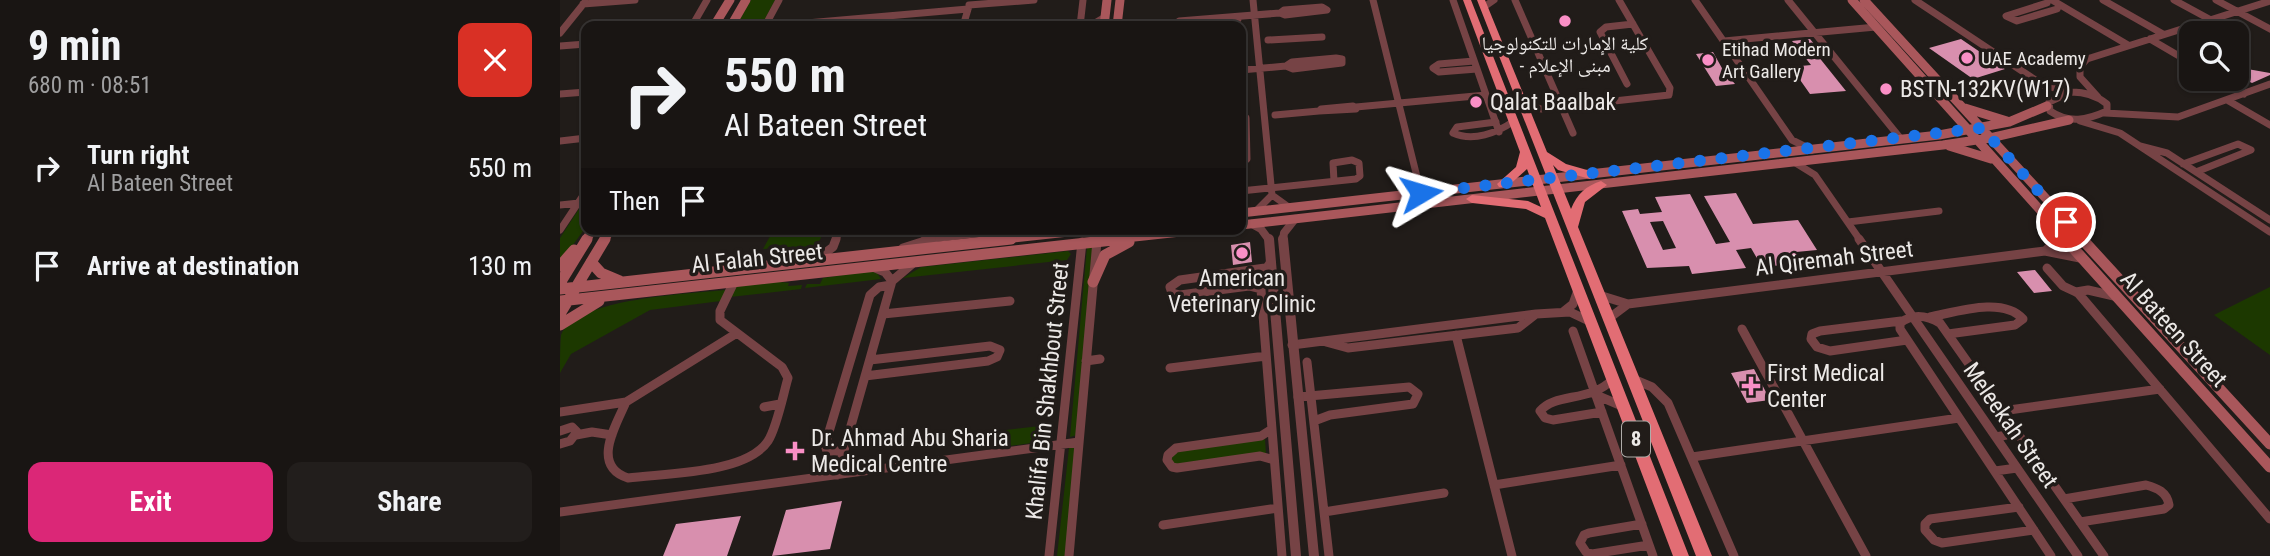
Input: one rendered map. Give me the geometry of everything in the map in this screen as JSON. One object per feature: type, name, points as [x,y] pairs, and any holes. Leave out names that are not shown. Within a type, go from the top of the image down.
[{"type":"highway","name":"8","points":[[1467,0],[1681,556]]},
{"type":"highway","name":"8","points":[[1483,4],[1704,556]]},
{"type":"highway","points":[[1503,184],[1519,172],[1523,145]]},
{"type":"highway","points":[[1541,150],[1559,166],[1590,175]]},
{"type":"highway","points":[[1574,227],[1575,212],[1582,196],[1601,185]]},
{"type":"highway","points":[[1472,199],[1520,203],[1540,209],[1552,217]]},
{"type":"main road","points":[[717,21],[730,0]]},
{"type":"main road","points":[[737,21],[746,0]]},
{"type":"main road","points":[[1105,21],[1107,0]]},
{"type":"main road","points":[[1117,21],[1119,0]]},
{"type":"main road","name":"Al Bateen Street","points":[[1852,0],[2270,467]]},
{"type":"main road","name":"Al Bateen Street","points":[[1864,0],[2270,444]]},
{"type":"main road","points":[[1555,184],[1601,185],[1990,138],[2049,103]]},
{"type":"main road","points":[[1939,135],[1948,124],[1945,104]]},
{"type":"main road","points":[[1962,107],[2010,127]]},
{"type":"main road","points":[[1246,225],[1472,199],[1590,175],[1982,128],[2075,121]]},
{"type":"main road","points":[[2010,127],[2010,161]]},
{"type":"main road","points":[[1943,145],[1995,161]]},
{"type":"main road","points":[[1246,212],[1503,184],[1540,186]]},
{"type":"main road","points":[[560,266],[588,235]]},
{"type":"main road","points":[[560,282],[589,235]]},
{"type":"main road","points":[[560,314],[564,301],[576,287],[607,235]]},
{"type":"main road","name":"Al Falah Street","points":[[560,289],[1038,235]]},
{"type":"main road","name":"Khalifa Bin Shakhbout Street","points":[[1082,242],[1083,235]]},
{"type":"main road","name":"Al Falah Street","points":[[564,301],[1082,242],[1094,235]]},
{"type":"main road","name":"Al Falah Street","points":[[1120,235],[1160,235]]},
{"type":"main road","points":[[1093,282],[1102,260],[1110,250],[1144,237]]},
{"type":"main road","points":[[591,262],[601,273],[623,282]]},
{"type":"main road","points":[[560,326],[584,308],[611,296]]},
{"type":"street","points":[[560,33],[585,2],[635,0]]},
{"type":"street","points":[[695,21],[708,0]]},
{"type":"street","points":[[768,21],[779,0]]},
{"type":"street","points":[[834,21],[1034,0]]},
{"type":"street","points":[[1080,21],[1083,0]]},
{"type":"street","points":[[1253,0],[1271,191],[1256,211]]},
{"type":"street","points":[[1373,0],[1421,193]]},
{"type":"street","points":[[1453,0],[1499,132],[1523,145]]},
{"type":"street","points":[[1483,4],[1494,0]]},
{"type":"street","points":[[1515,0],[1573,133]]},
{"type":"street","points":[[1522,103],[1541,109],[1669,95],[1670,88],[1619,0]]},
{"type":"street","points":[[1695,0],[1792,140],[1812,150]]},
{"type":"street","points":[[1788,0],[1901,139]]},
{"type":"street","points":[[1914,0],[2043,85],[2100,99],[2133,113]]},
{"type":"street","points":[[2103,0],[2163,34]]},
{"type":"street","points":[[2174,0],[2211,20]]},
{"type":"street","points":[[2216,0],[2270,29]]},
{"type":"street","points":[[2047,1],[2057,9],[2084,19]]},
{"type":"street","points":[[2057,9],[2017,21],[2007,17],[2047,1],[2084,19],[2128,46]]},
{"type":"street","points":[[2105,113],[2108,107],[2081,80],[2079,70],[2084,61],[2270,1]]},
{"type":"street","points":[[1221,21],[1239,20],[1254,14],[1285,15],[1327,9],[1322,7],[1284,10],[1280,13]]},
{"type":"street","points":[[1181,21],[1239,20]]},
{"type":"street","points":[[1627,84],[1600,32],[1606,27],[1633,24]]},
{"type":"street","points":[[1724,41],[1876,27]]},
{"type":"street","points":[[1268,40],[1322,37]]},
{"type":"street","points":[[2150,38],[2179,56]]},
{"type":"street","points":[[560,46],[581,44]]},
{"type":"street","points":[[1246,68],[1286,66],[1293,69],[1337,65],[1343,61],[1336,58],[1292,62],[1286,66]]},
{"type":"street","points":[[1474,61],[1439,64],[1433,68],[1439,72],[1477,69]]},
{"type":"street","points":[[2049,103],[2073,92],[2081,80]]},
{"type":"street","points":[[2075,121],[2105,113],[2178,117],[2270,84]]},
{"type":"street","points":[[2043,85],[2056,116],[2120,133]]},
{"type":"street","points":[[2260,88],[2270,94]]},
{"type":"street","points":[[2239,91],[2244,94]]},
{"type":"street","points":[[560,94],[581,92]]},
{"type":"street","points":[[1275,115],[1486,95]]},
{"type":"street","points":[[2227,100],[2270,125]]},
{"type":"street","points":[[1529,120],[1541,109]]},
{"type":"street","points":[[2105,113],[2120,133],[2138,146],[2270,232]]},
{"type":"street","points":[[1246,118],[1264,116]]},
{"type":"street","points":[[1496,122],[1457,127],[1453,133],[1462,136],[1499,132],[1514,121]]},
{"type":"street","points":[[560,141],[581,139]]},
{"type":"street","points":[[1786,152],[1792,140]]},
{"type":"street","points":[[2183,164],[2238,144],[2251,150],[2196,172]]},
{"type":"street","points":[[2138,146],[2160,150],[2270,220]]},
{"type":"street","points":[[2204,156],[2217,165]]},
{"type":"street","points":[[1815,175],[1817,160]]},
{"type":"street","name":"Meleekah Street","points":[[1794,162],[1815,175],[2078,556]]},
{"type":"street","points":[[1246,191],[1271,191],[1334,181]]},
{"type":"street","points":[[1271,191],[1290,208]]},
{"type":"street","points":[[560,230],[581,200]]},
{"type":"street","points":[[560,205],[579,203]]},
{"type":"street","points":[[1848,222],[1939,211]]},
{"type":"street","points":[[1296,219],[1284,233],[1282,244],[1314,556]]},
{"type":"street","points":[[1246,225],[1261,229],[1269,237],[1268,265],[1296,556]]},
{"type":"street","points":[[2046,251],[2057,241],[2059,232]]},
{"type":"street","points":[[816,260],[835,244],[838,235]]},
{"type":"street","points":[[897,251],[927,239],[964,235]]},
{"type":"street","points":[[988,235],[999,240]]},
{"type":"street","name":"Khalifa Bin Shakhbout Street","points":[[1069,556],[1097,235]]},
{"type":"street","name":"Khalifa Bin Shakhbout Street","points":[[1049,556],[1082,242]]},
{"type":"street","points":[[835,244],[837,252],[845,257]]},
{"type":"street","name":"Al Qiremah Street","points":[[1599,295],[1628,303],[2046,251],[2083,259]]},
{"type":"street","points":[[836,475],[892,283],[903,270],[919,261]]},
{"type":"street","points":[[1268,265],[1261,274],[1261,289],[1282,556]]},
{"type":"street","points":[[1261,289],[1249,286],[1180,295],[1172,293],[1170,287],[1180,280],[1268,265]]},
{"type":"street","points":[[872,267],[885,272],[892,283]]},
{"type":"street","points":[[2047,268],[2063,286],[2076,292],[2270,519]]},
{"type":"street","points":[[2076,292],[2095,284],[2098,276]]},
{"type":"street","points":[[626,402],[612,435],[608,467],[622,477],[734,464],[748,458],[765,445],[787,382],[785,370],[719,317],[734,282]]},
{"type":"street","points":[[844,451],[827,451],[825,445],[870,295],[880,287],[892,283]]},
{"type":"street","points":[[1563,312],[1573,304],[1578,289]]},
{"type":"street","points":[[2088,289],[2117,297]]},
{"type":"street","points":[[883,314],[1010,301]]},
{"type":"street","points":[[1608,319],[1628,303]]},
{"type":"street","name":"Meleekah Street","points":[[1907,340],[1830,351],[1817,347],[1811,339],[1814,332],[1901,321],[1912,316],[1929,317],[2005,307],[2015,310],[2023,317],[2023,322],[2015,326],[1948,334]]},
{"type":"street","points":[[1292,345],[1338,342],[1536,314],[1577,314],[1591,322]]},
{"type":"street","points":[[1338,342],[1348,348],[1523,326],[1536,314]]},
{"type":"street","points":[[1520,316],[1524,320],[1523,326]]},
{"type":"street","name":"Meleekah Street","points":[[1929,317],[1940,323],[2104,556]]},
{"type":"street","name":"Meleekah Street","points":[[1901,321],[1900,329],[1907,340],[2052,556]]},
{"type":"street","points":[[1742,329],[1866,556]]},
{"type":"street","points":[[1573,331],[1642,524],[1651,551],[1592,555],[1586,552],[1580,543],[1584,535],[1589,533],[1642,524]]},
{"type":"street","points":[[560,412],[626,402],[737,334]]},
{"type":"street","points":[[1456,335],[1512,556]]},
{"type":"street","points":[[865,376],[988,361],[997,357],[1000,350],[994,346],[870,360]]},
{"type":"street","points":[[1170,368],[1266,356]]},
{"type":"street","points":[[1086,360],[1100,359]]},
{"type":"street","points":[[1307,362],[1329,556]]},
{"type":"street","points":[[1602,412],[1549,420],[1540,411],[1547,403],[1596,395],[1613,379]]},
{"type":"street","points":[[1632,379],[1660,393],[1692,457],[1734,556]]},
{"type":"street","points":[[1298,397],[1325,397],[1409,387],[1418,394],[1413,404],[1330,415],[1314,421]]},
{"type":"street","points":[[1269,391],[1282,389]]},
{"type":"street","points":[[2002,411],[2160,389]]},
{"type":"street","points":[[1643,406],[1660,393]]},
{"type":"street","points":[[1596,395],[1625,408]]},
{"type":"street","points":[[764,407],[780,404]]},
{"type":"street","points":[[1284,416],[1299,414]]},
{"type":"street","points":[[1692,457],[1959,418]]},
{"type":"street","points":[[560,432],[572,428],[577,430],[576,435]]},
{"type":"street","points":[[1272,429],[1261,436],[1176,448],[1168,455],[1167,460],[1172,467],[1177,468],[1260,456],[1274,460]]},
{"type":"street","points":[[560,444],[576,435],[595,432],[612,435]]},
{"type":"street","points":[[1996,437],[2017,433]]},
{"type":"street","points":[[560,512],[1079,442]]},
{"type":"street","points":[[1494,485],[1621,466]]},
{"type":"street","points":[[1995,471],[2017,468]]},
{"type":"street","name":"Meleekah Street","points":[[2064,499],[2146,485],[2159,489],[2168,499],[2169,505],[2164,509],[2080,522]]},
{"type":"street","points":[[1324,512],[1444,493]]},
{"type":"street","name":"Meleekah Street","points":[[2019,507],[1930,519],[1925,524],[1925,530],[1934,540],[1942,543],[2034,530]]},
{"type":"street","points":[[1163,524],[1278,508]]},
{"type":"green space","points":[[751,0],[775,0],[764,21],[740,19]]},
{"type":"green space","points":[[581,206],[581,234],[560,263],[560,238]]},
{"type":"green space","points":[[771,235],[822,235],[817,246],[763,249]]},
{"type":"green space","points":[[1093,246],[1077,435],[1070,437],[1087,247]]},
{"type":"green space","points":[[1068,251],[1071,254],[1067,260],[903,278],[921,267]]},
{"type":"green space","points":[[870,271],[877,273],[881,279],[805,288],[807,284],[820,284],[823,278]]},
{"type":"green space","points":[[772,281],[789,283],[788,286],[802,285],[801,289],[730,297],[736,287]]},
{"type":"green space","points":[[2270,287],[2270,355],[2214,315]]},
{"type":"green space","points":[[726,291],[721,301],[650,310],[571,354],[560,373],[561,335],[571,323],[588,313],[635,300]]},
{"type":"green space","points":[[1049,425],[1045,441],[1010,446],[1006,430]]},
{"type":"green space","points":[[1265,439],[1266,454],[1174,468],[1170,460],[1171,452]]},
{"type":"green space","points":[[1077,447],[1065,556],[1057,556],[1069,448]]},
{"type":"building","points":[[1810,39],[1823,55],[1818,56],[1846,91],[1810,94],[1791,67],[1811,65],[1792,41]]},
{"type":"building","name":"UAE Academy","points":[[1961,39],[2005,69],[1973,79],[1929,48]]},
{"type":"building","points":[[1713,52],[1735,84],[1716,86],[1696,54]]},
{"type":"building","points":[[2249,69],[2270,73],[2270,75],[2252,83],[2249,82]]},
{"type":"building","points":[[1736,193],[1753,224],[1798,220],[1817,250],[1796,252],[1803,263],[1762,267],[1751,248],[1736,250],[1746,268],[1692,274],[1689,266],[1647,268],[1622,211],[1638,209],[1640,214],[1662,212],[1655,197],[1690,194],[1716,244],[1730,242],[1704,196]],"holes":[[[1663,221],[1676,248],[1663,250],[1650,222]]]},
{"type":"building","name":"American Veterinary Clinic","points":[[1250,242],[1252,262],[1233,265],[1231,245]]},
{"type":"building","points":[[2035,270],[2052,291],[2034,293],[2017,272]]},
{"type":"building","name":"First Medical Center","points":[[1754,369],[1770,400],[1747,403],[1731,373]]},
{"type":"building","points":[[842,501],[830,549],[772,556],[786,510]]},
{"type":"building","points":[[741,516],[727,556],[663,556],[676,524]]},
{"type":"place","name":"كلية الإمارات للتكنولوجيا - مبنى الإعلام","points":[[1565,21]]},
{"type":"place","name":"UAE Academy","points":[[1967,58]]},
{"type":"place","name":"Etihad Modern Art Gallery","points":[[1708,60]]},
{"type":"place","name":"BSTN-132KV(W17)","points":[[1886,89]]},
{"type":"place","name":"Qalat Baalbak","points":[[1476,102]]},
{"type":"place","name":"American Veterinary Clinic","points":[[1242,253]]},
{"type":"place","name":"First Medical Center","points":[[1751,386]]},
{"type":"place","name":"Dr. Ahmad Abu Sharia Medical Centre","points":[[795,451]]},
{"type":"route","points":[[1421,193],[1812,150],[1982,128],[2066,222]]}]
